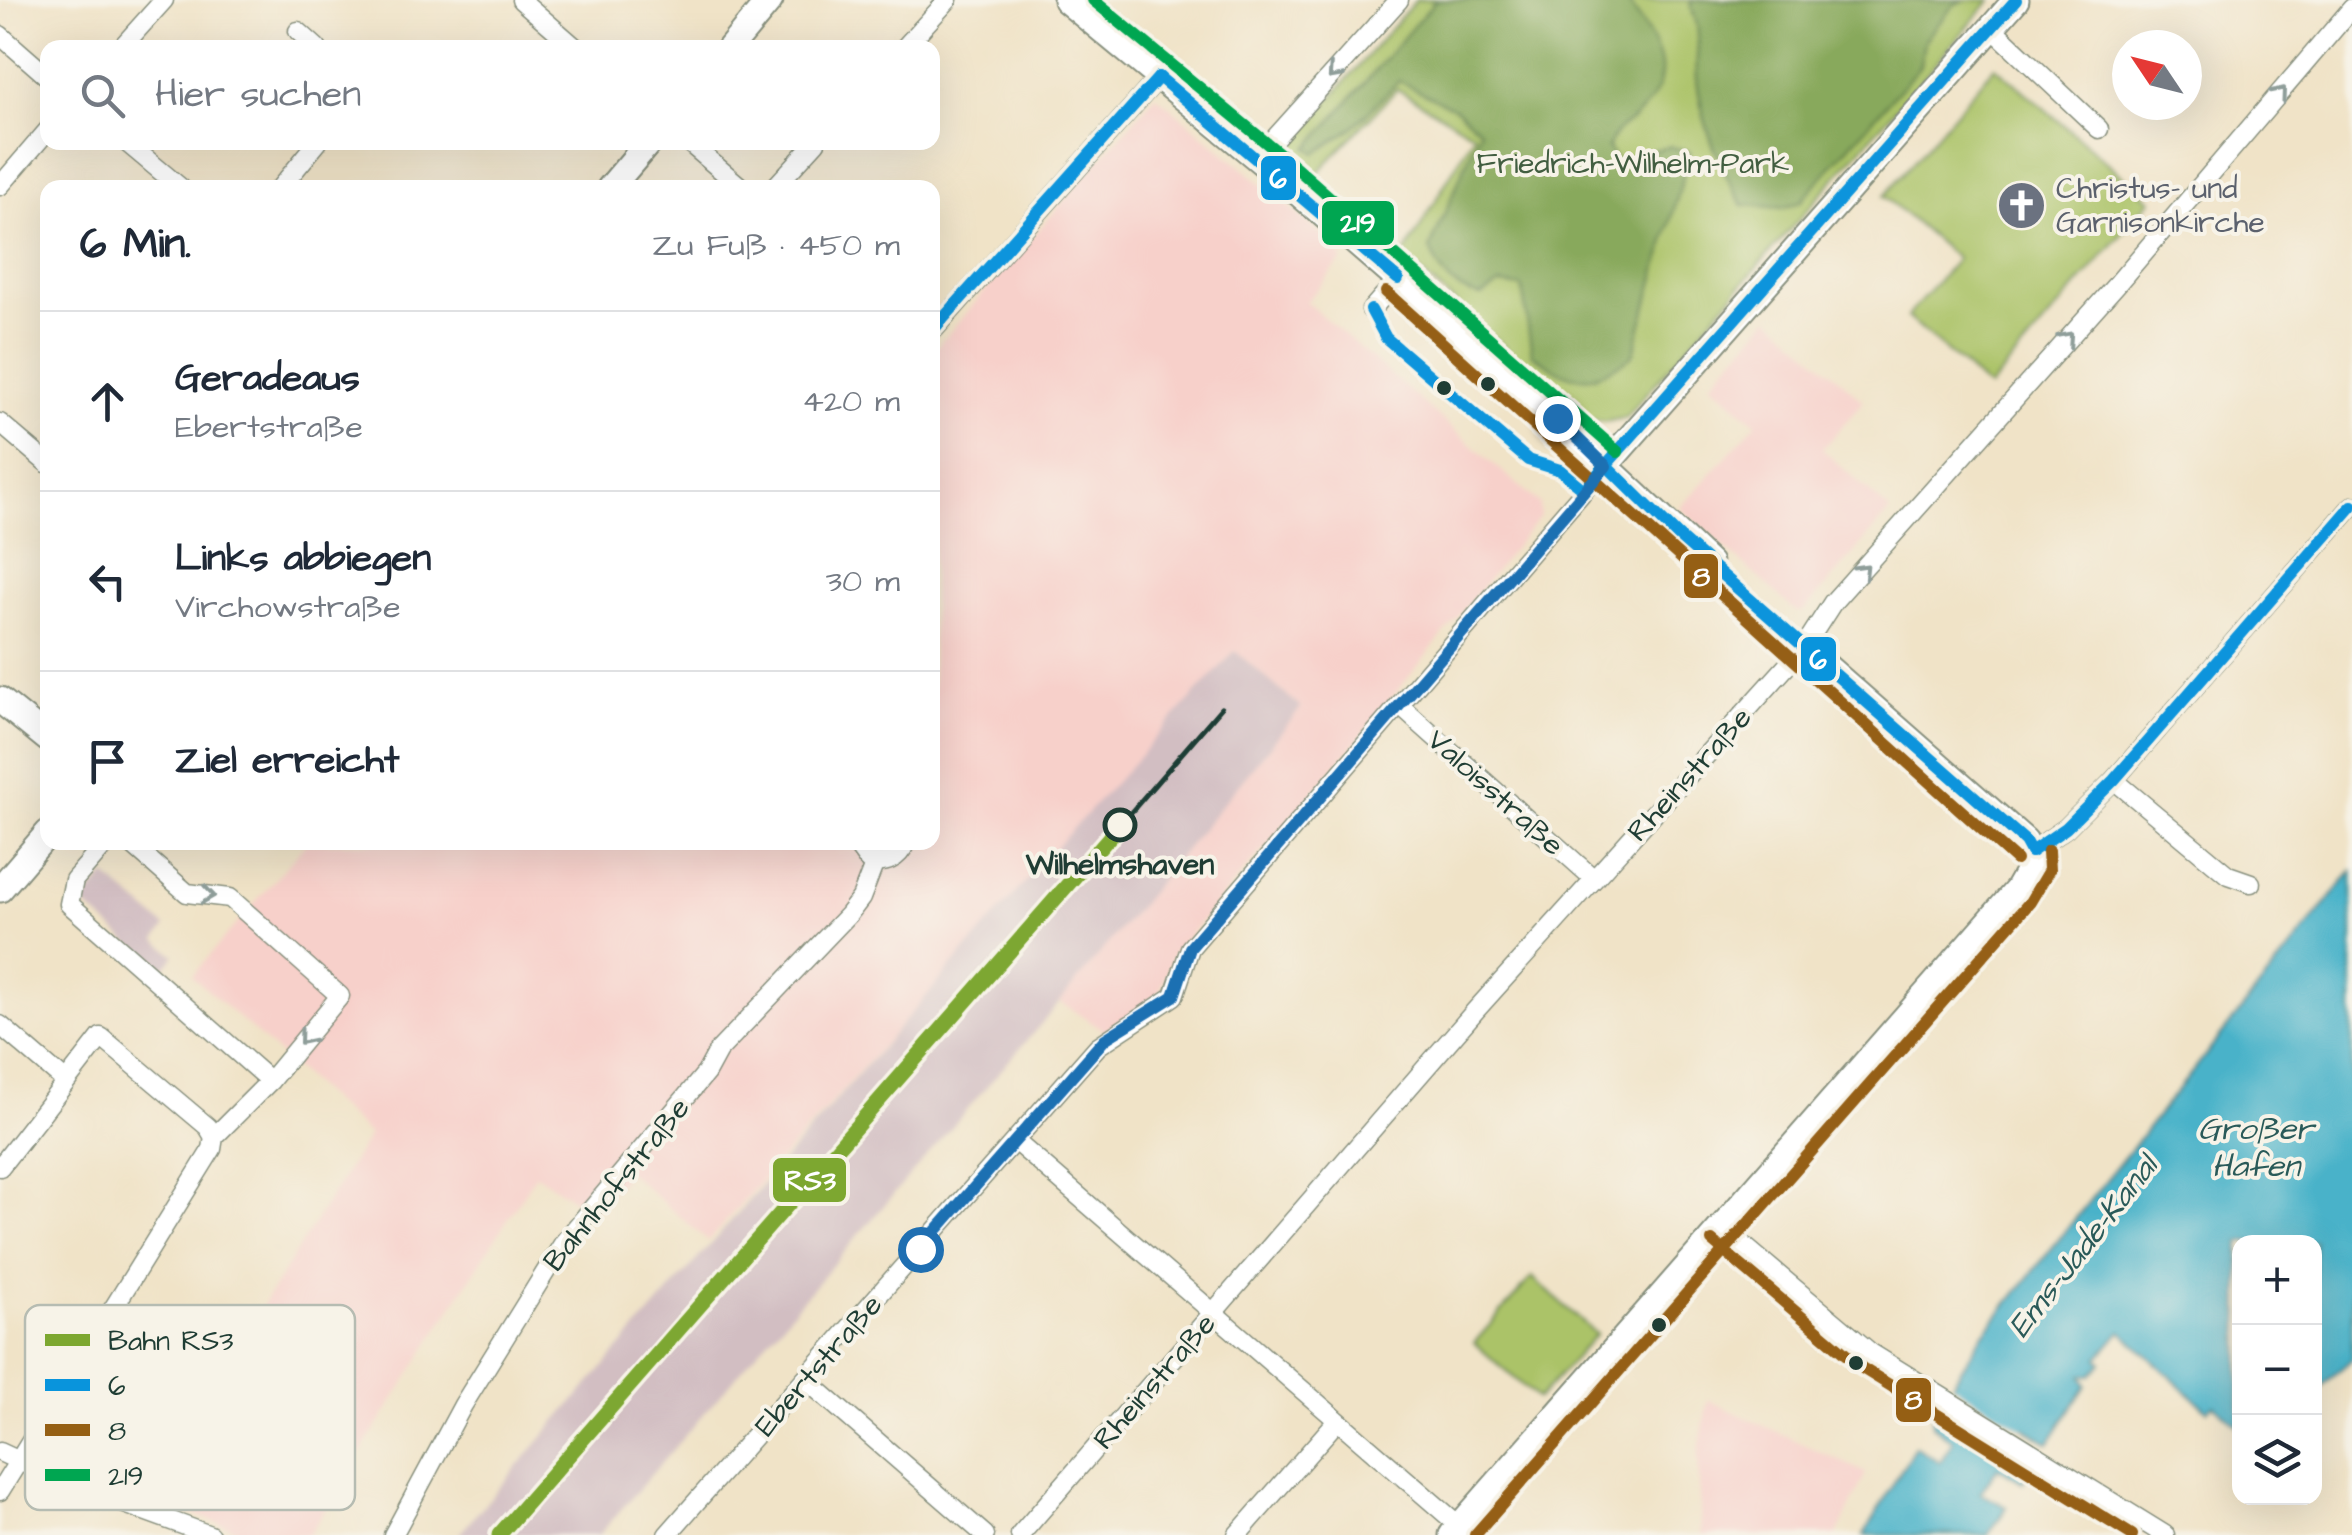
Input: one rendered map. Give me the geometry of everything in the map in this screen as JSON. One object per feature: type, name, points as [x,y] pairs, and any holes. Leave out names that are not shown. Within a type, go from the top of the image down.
[{"type":"street","points":[[127,40],[164,0]]},
{"type":"street","points":[[521,0],[567,40]]},
{"type":"street","points":[[737,40],[770,0]]},
{"type":"street","points":[[911,40],[948,0]]},
{"type":"street","points":[[1066,0],[1398,279],[1709,563]]},
{"type":"street","points":[[1257,158],[1399,0]]},
{"type":"street","name":"Ebertstraße","points":[[667,1535],[1105,1039],[1174,996],[1190,948],[1606,466],[1806,249],[2016,0]]},
{"type":"street","name":"Rheinstraße","points":[[1020,1535],[1594,879],[1804,646],[1833,602],[2117,284],[2352,8]]},
{"type":"street","points":[[1992,28],[2100,129]]},
{"type":"street","points":[[298,30],[309,40]]},
{"type":"street","points":[[0,35],[40,70]]},
{"type":"street","points":[[940,323],[1159,76]]},
{"type":"street","points":[[0,186],[40,139]]},
{"type":"street","points":[[135,150],[171,180]]},
{"type":"street","points":[[287,180],[311,150]]},
{"type":"street","points":[[617,180],[642,150]]},
{"type":"street","points":[[697,150],[733,180]]},
{"type":"street","points":[[781,180],[809,150]]},
{"type":"street","points":[[1371,310],[1398,279]]},
{"type":"street","points":[[0,424],[40,457]]},
{"type":"street","points":[[2032,852],[2066,828],[2114,780],[2352,506]]},
{"type":"street","points":[[1015,1141],[1461,1532],[2017,890],[2032,864],[2032,852],[2025,841],[1804,646]]},
{"type":"street","points":[[0,700],[40,732]]},
{"type":"street","name":"Valoisstraße","points":[[1399,705],[1594,879]]},
{"type":"street","points":[[2114,780],[2228,875],[2251,884]]},
{"type":"street","points":[[0,888],[40,841]]},
{"type":"street","points":[[101,850],[74,880],[69,904],[270,1081]]},
{"type":"street","points":[[116,1305],[212,1150],[214,1137],[270,1081],[340,996],[230,898],[188,892],[139,850]]},
{"type":"street","points":[[857,850],[875,862],[892,860],[900,850]]},
{"type":"street","name":"Bahnhofstraße","points":[[393,1535],[500,1342],[586,1211],[706,1073],[718,1051],[848,915],[875,862]]},
{"type":"street","points":[[0,1024],[64,1082]]},
{"type":"street","points":[[0,1167],[101,1037],[208,1127],[214,1137]]},
{"type":"street","points":[[1722,1228],[1871,1353],[2165,1535]]},
{"type":"street","points":[[805,1379],[986,1535]]},
{"type":"street","points":[[1237,1535],[1337,1421]]},
{"type":"street","points":[[0,1452],[25,1464]]},
{"type":"street","points":[[0,1492],[25,1452]]},
{"type":"street","points":[[141,1510],[199,1533]]},
{"type":"shaded area","points":[[1156,95],[1333,244],[1343,259],[1306,302],[1539,503],[1540,516],[1351,748],[1173,954],[1156,1003],[1105,1031],[1060,1002],[1301,708],[1235,651],[708,1241],[628,1172],[593,1213],[536,1174],[355,1462],[355,1305],[263,1305],[369,1135],[192,976],[300,850],[940,850],[940,343]]},
{"type":"shaded area","points":[[1770,317],[1864,401],[1822,449],[1890,511],[1804,611],[1797,612],[1680,508],[1756,423],[1711,383]]},
{"type":"shaded area","points":[[1235,651],[1301,708],[1060,1002],[599,1535],[458,1535],[1047,857]]},
{"type":"shaded area","points":[[106,876],[166,927],[156,940],[175,955],[162,971],[82,903]]},
{"type":"shaded area","points":[[1708,1400],[1866,1473],[1837,1535],[1701,1535],[1698,1455]]},
{"type":"shaded area","points":[[182,1510],[325,1510],[309,1535],[251,1535]]},
{"type":"green space","name":"Friedrich-Wilhelm-Park","points":[[1416,0],[1991,0],[1625,418],[1604,422],[1585,419],[1403,257],[1474,134],[1397,89],[1312,179],[1283,153]]},
{"type":"green space","points":[[1436,0],[1627,0],[1655,46],[1661,74],[1658,88],[1608,148],[1617,161],[1668,146],[1690,152],[1633,356],[1604,372],[1582,378],[1571,376],[1532,354],[1522,287],[1500,284],[1481,296],[1472,294],[1456,286],[1438,265],[1430,248],[1480,130],[1456,109],[1399,81],[1352,128],[1316,153],[1308,148]]},
{"type":"green space","points":[[1693,0],[1965,0],[1955,4],[1924,41],[1920,66],[1800,202],[1784,208],[1743,205],[1720,161],[1699,97],[1698,35],[1690,4]]},
{"type":"green space","points":[[1995,66],[2151,200],[1989,388],[1907,317],[1957,259],[1884,196]]},
{"type":"green space","points":[[1532,1277],[1596,1334],[1538,1399],[1474,1343]]},
{"type":"water","name":"Großer Hafen","points":[[2352,871],[2352,1359],[2322,1386],[2322,1235],[2232,1235],[2232,1421],[2214,1405],[2207,1410],[2121,1331],[2098,1358],[2102,1363],[2091,1375],[2082,1375],[2086,1385],[2049,1443],[2024,1428],[2006,1454],[2031,1470],[2023,1482],[1998,1467],[1980,1493],[2007,1507],[1988,1535],[1864,1535],[1915,1446],[1940,1462],[1953,1441],[1932,1425],[1933,1414],[1982,1336]]},
{"type":"pier","points":[[1947,1381],[2049,1445],[2025,1434],[2013,1453],[2035,1466],[2033,1470],[1932,1407]]},
{"type":"railway","points":[[1120,825],[1221,708]]},
{"type":"rail line","name":"RS3","points":[[499,1535],[1120,825]]},
{"type":"transit line","name":"219","points":[[1093,0],[1291,163],[1618,452]]},
{"type":"transit line","name":"6","points":[[1584,490],[2016,0]]},
{"type":"transit line","name":"6","points":[[1159,77],[1398,279]]},
{"type":"transit line","name":"6","points":[[940,322],[1159,77]]},
{"type":"transit line","name":"8","points":[[1386,292],[2016,860]]},
{"type":"transit line","name":"6","points":[[1371,310],[1386,338],[1528,460],[1560,470],[1584,490]]},
{"type":"transit line","name":"6","points":[[1606,465],[1678,536],[2025,841],[2031,852]]},
{"type":"transit line","name":"6","points":[[2031,852],[2066,828],[2114,780],[2352,506]]},
{"type":"transit line","name":"8","points":[[1475,1535],[2030,902],[2049,870],[2048,851]]},
{"type":"transit line","name":"8","points":[[1712,1241],[1862,1368],[2132,1535]]},
{"type":"place","name":"Christus- und Garnisonkirche","points":[[2021,205]]},
{"type":"place","name":"Wilhelmshaven","points":[[1120,825]]},
{"type":"route","points":[[920,1249],[1105,1039],[1174,996],[1190,948],[1606,466],[1557,418]]},
{"type":"water label","name":"Ems-Jade-Kanal","points":[[2082,1246]]}]
